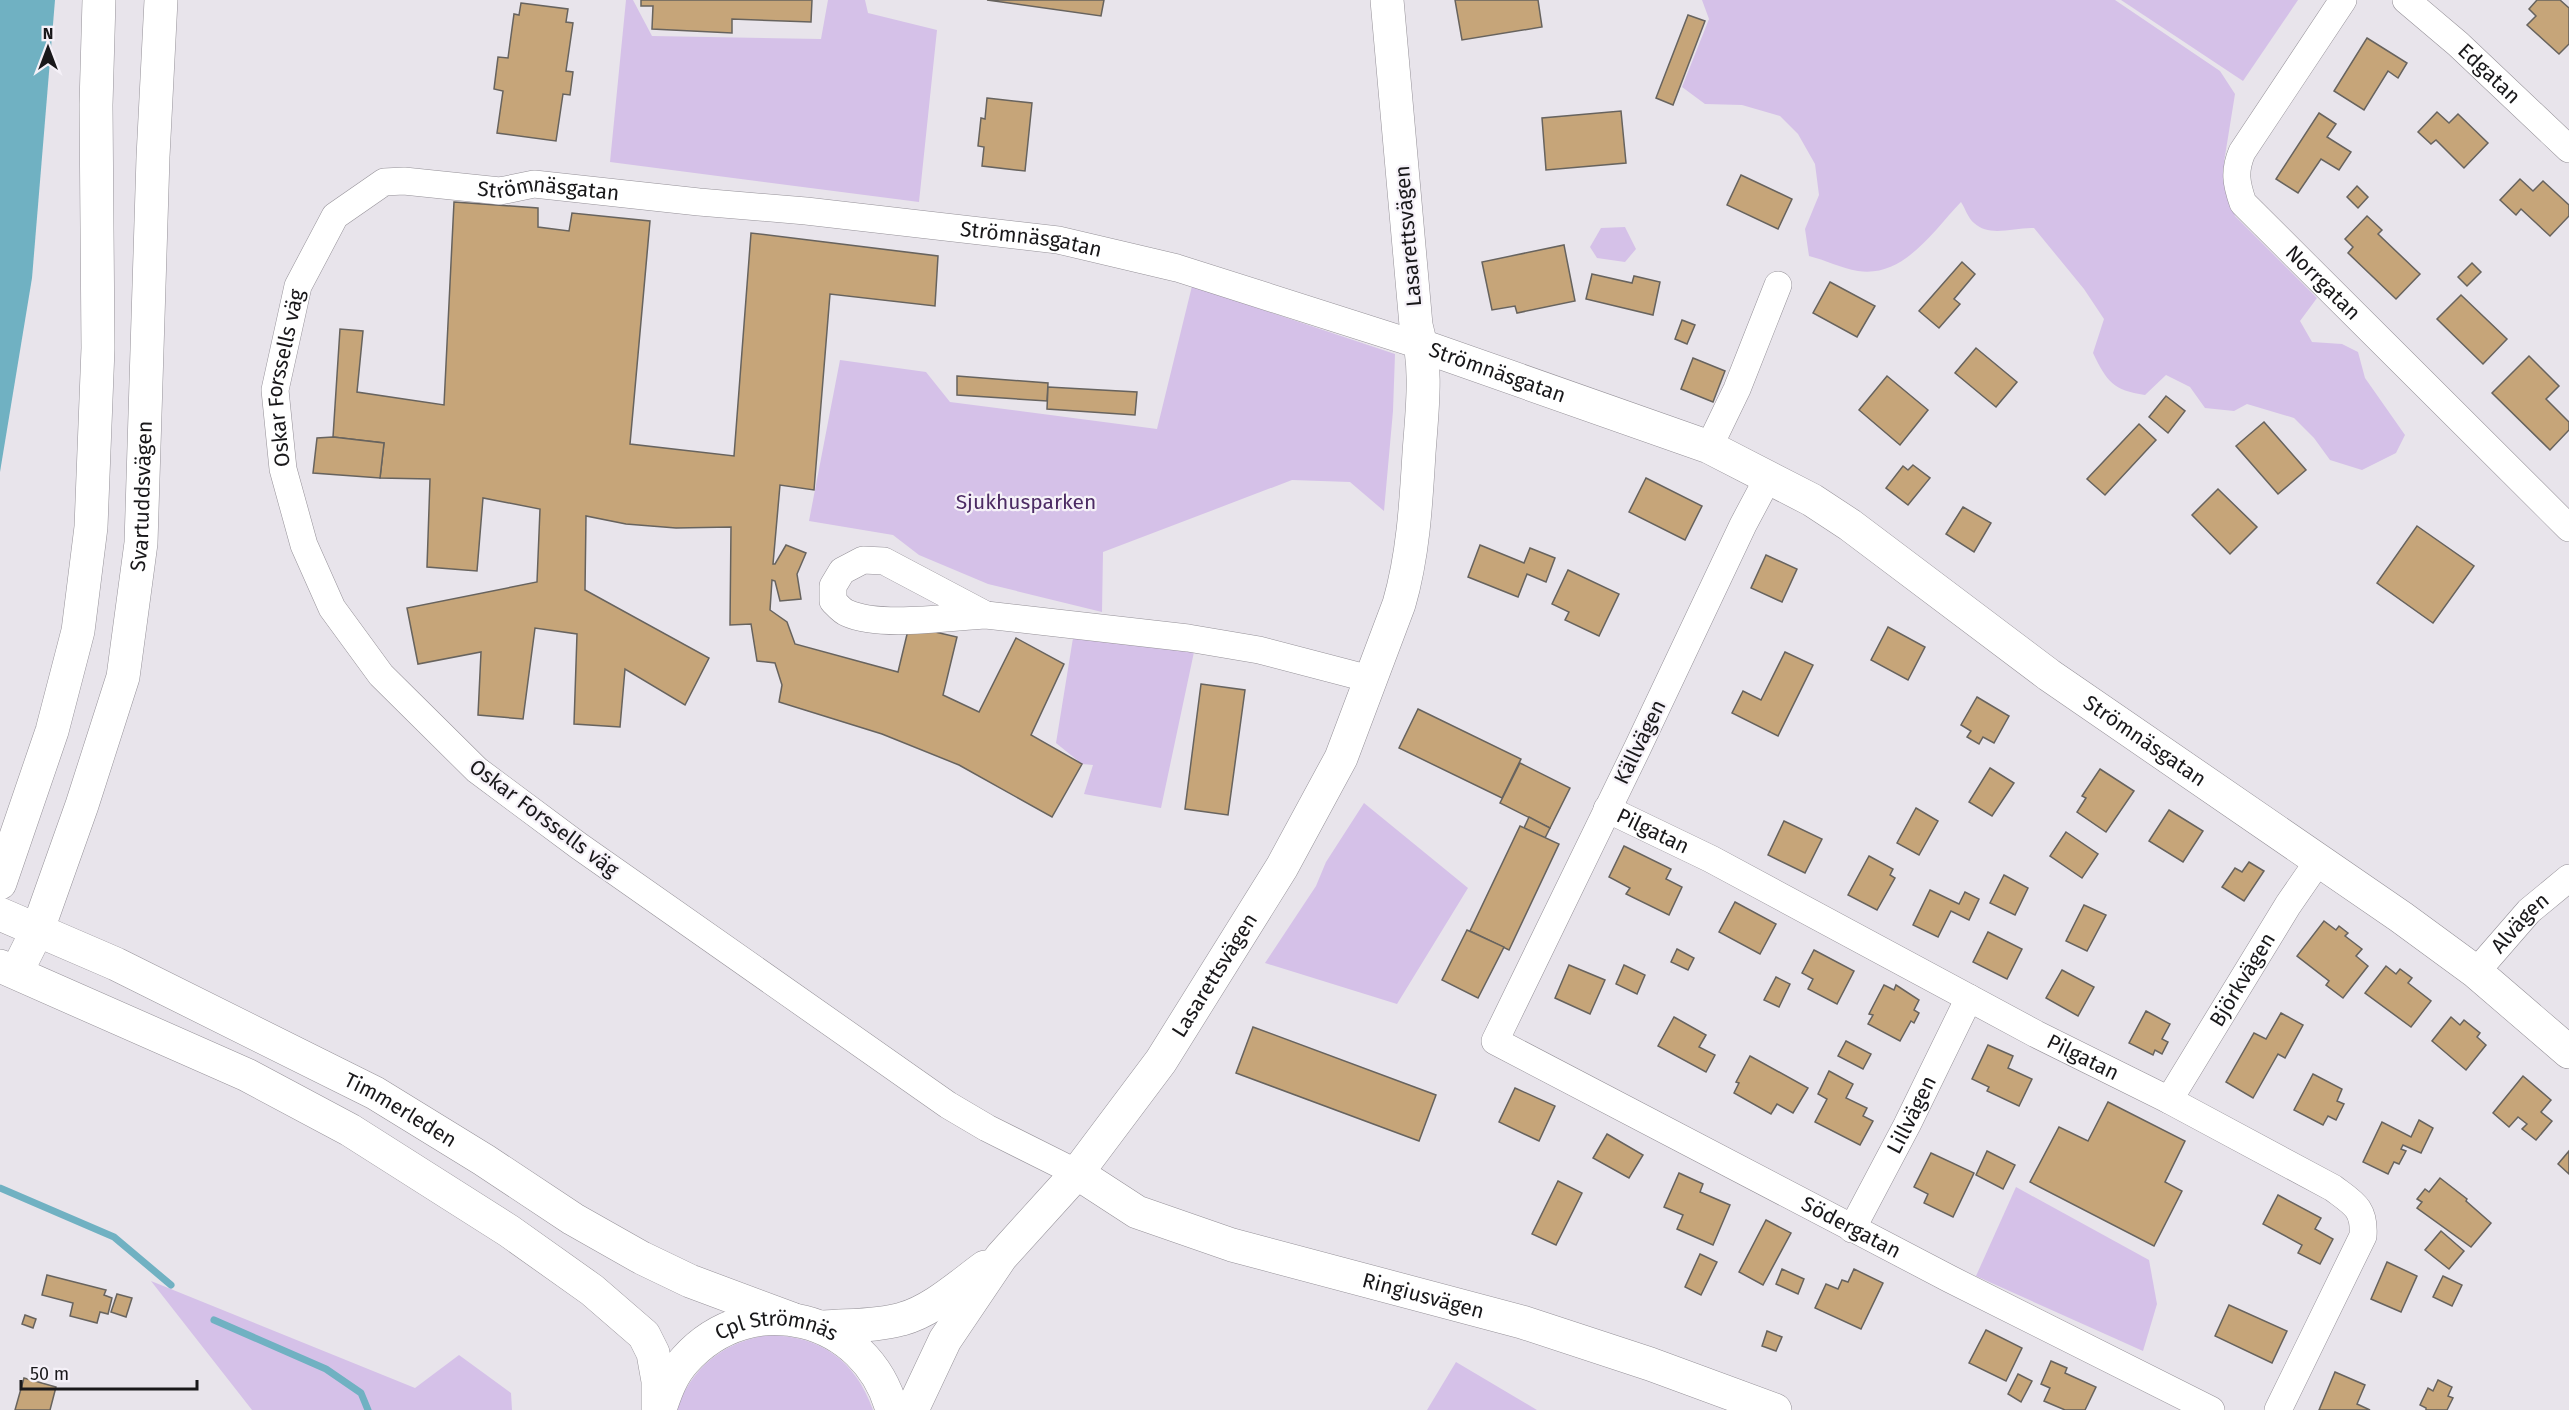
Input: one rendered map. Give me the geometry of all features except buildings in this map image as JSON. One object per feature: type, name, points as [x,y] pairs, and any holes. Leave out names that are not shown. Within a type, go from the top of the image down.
[{"type":"main road","points":[[0,883],[52,730],[78,631],[91,527],[98,348],[96,105],[99,0]]},
{"type":"main road","name":"Svartuddsvägen","points":[[8,968],[38,929],[82,805],[123,677],[141,543],[152,169],[161,0]]},
{"type":"main road","name":"Lasarettsvägen","points":[[824,1327],[901,1320],[915,1314],[992,1262],[1077,1173],[1161,1061],[1282,867],[1341,758],[1405,583],[1412,538],[1423,394],[1424,364],[1416,325],[1387,0]]},
{"type":"main road","name":"Strömnäsgatan","points":[[1422,346],[1709,447],[1769,476],[1850,525],[2049,675],[2319,860],[2476,972],[2569,1052]]},
{"type":"main road","points":[[0,836],[25,808]]},
{"type":"main road","name":"Timmerleden","points":[[0,914],[116,964],[375,1093],[484,1160],[573,1219],[642,1258],[690,1281],[792,1318]]},
{"type":"main road","name":"Timmerleden","points":[[8,968],[247,1075],[350,1130],[509,1231],[592,1290],[644,1335],[654,1353],[659,1410]]},
{"type":"main road","name":"Ringiusvägen","points":[[1077,1173],[1137,1212],[1232,1245],[1522,1322],[1650,1364],[1775,1410]]},
{"type":"main road","name":"Lasarettsvägen","points":[[912,1410],[945,1340],[1013,1242]]},
{"type":"main road","name":"Cpl Strömnäs","points":[[659,1410],[668,1386],[684,1360],[706,1340],[733,1326],[762,1318],[792,1318],[824,1327],[848,1342],[871,1364],[887,1392],[892,1410]]},
{"type":"street","name":"Norrgatan","points":[[2343,0],[2242,152],[2236,168],[2236,186],[2243,203],[2569,528]]},
{"type":"street","name":"Edgatan","points":[[2406,0],[2458,44],[2569,149]]},
{"type":"street","name":"Strömnäsgatan","points":[[335,216],[384,182],[404,180],[500,191],[534,184],[806,211],[1058,240],[1177,268],[1422,346]]},
{"type":"street","name":"Oskar Forssells väg","points":[[335,216],[298,286],[275,390],[283,469],[304,545],[332,608],[381,675],[477,771],[579,846],[948,1105],[987,1128],[1077,1173]]},
{"type":"street","points":[[1709,447],[1737,389],[1778,285]]},
{"type":"street","name":"Källvägen","points":[[1496,1041],[1743,525],[1769,476]]},
{"type":"street","points":[[986,615],[884,561],[863,560],[842,571],[833,586],[833,601],[845,613],[871,619],[905,620],[986,615],[1211,642],[1265,651],[1370,679]]},
{"type":"street","name":"Pilgatan","points":[[1607,809],[1711,859],[1969,998],[2169,1100],[2333,1188],[2360,1209],[2364,1223],[2363,1236],[2278,1410]]},
{"type":"street","name":"Björkvägen","points":[[2169,1100],[2288,905],[2319,860]]},
{"type":"street","name":"Alvägen","points":[[2476,972],[2529,911],[2569,878]]},
{"type":"street","name":"Lillvägen","points":[[1852,1229],[1907,1125],[1969,998]]},
{"type":"street","name":"Södergatan","points":[[1496,1041],[1852,1229],[2064,1338],[2211,1410]]},
{"type":"green space","points":[[626,0],[633,0],[652,36],[821,39],[828,0],[865,0],[868,13],[937,30],[919,202],[610,162]]},
{"type":"green space","points":[[1702,0],[2115,0],[2220,71],[2235,94],[2224,162],[2227,191],[2235,216],[2317,298],[2300,321],[2312,342],[2342,344],[2358,352],[2365,378],[2405,435],[2396,453],[2362,470],[2330,460],[2314,438],[2294,418],[2247,404],[2234,411],[2205,408],[2190,387],[2166,375],[2145,395],[2118,387],[2107,378],[2093,353],[2104,319],[2084,289],[2034,228],[1987,230],[1972,221],[1961,202],[1916,250],[1890,267],[1874,271],[1858,271],[1809,256],[1805,229],[1819,195],[1815,164],[1798,134],[1780,116],[1742,105],[1705,104],[1682,87],[1709,19]]},
{"type":"green space","points":[[2121,0],[2298,0],[2243,81]]},
{"type":"green space","points":[[1625,227],[1636,249],[1625,262],[1597,258],[1590,247],[1601,228]]},
{"type":"green space","name":"Sjukhusparken","points":[[1192,286],[1395,354],[1393,411],[1384,511],[1350,482],[1292,480],[1103,552],[1102,612],[988,584],[919,555],[893,535],[809,521],[840,360],[926,372],[950,402],[1157,429]]},
{"type":"green space","points":[[1073,638],[1194,652],[1161,808],[1084,794],[1093,765],[1082,764],[1056,743]]},
{"type":"green space","points":[[1364,803],[1468,888],[1397,1004],[1265,963],[1316,886],[1326,862]]},
{"type":"green space","points":[[2016,1187],[2149,1260],[2157,1304],[2143,1351],[1976,1276]]},
{"type":"green space","points":[[151,1281],[415,1388],[459,1355],[511,1393],[512,1410],[252,1410]]},
{"type":"green space","points":[[768,1335],[804,1340],[834,1354],[856,1377],[873,1410],[676,1410],[691,1381],[711,1359],[737,1344]]},
{"type":"green space","points":[[1456,1362],[1537,1410],[1427,1410]]},
{"type":"water","points":[[0,0],[55,0],[32,278],[0,472]]},
{"type":"waterway","points":[[0,1188],[114,1237],[171,1285]]},
{"type":"waterway","points":[[214,1320],[326,1369],[361,1393],[368,1410]]}]
